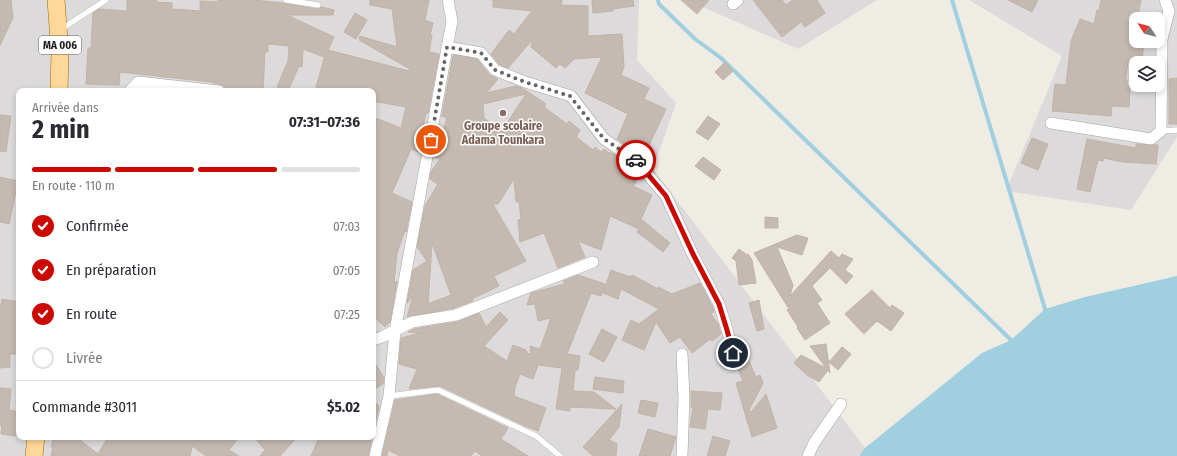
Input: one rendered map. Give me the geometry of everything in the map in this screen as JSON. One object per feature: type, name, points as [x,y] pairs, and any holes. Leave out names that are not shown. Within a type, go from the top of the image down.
[{"type":"main road","name":"MA 006","points":[[56,0],[60,53],[59,88]]},
{"type":"main road","points":[[34,456],[36,440]]},
{"type":"street","points":[[1051,123],[1151,139],[1161,131],[1162,39],[1173,13],[1165,0]]},
{"type":"street","points":[[375,456],[389,396],[395,331],[452,21],[449,1]]},
{"type":"street","points":[[447,47],[481,53],[495,70],[525,82],[570,96],[604,139],[636,161],[666,196],[693,254],[719,304],[733,353]]},
{"type":"street","points":[[133,88],[138,82],[192,88]]},
{"type":"street","points":[[376,339],[412,322],[456,315],[593,262]]},
{"type":"street","points":[[682,354],[684,398],[682,456]]},
{"type":"street","points":[[808,456],[814,443],[841,404]]},
{"type":"lane","points":[[58,31],[106,0]]},
{"type":"lane","points":[[286,0],[318,5]]},
{"type":"lane","points":[[1161,131],[1177,130]]},
{"type":"lane","points":[[389,396],[438,390],[536,436],[560,456]]},
{"type":"shaded area","points":[[0,0],[639,0],[637,60],[676,103],[653,169],[865,448],[859,456],[0,456]]},
{"type":"shaded area","points":[[687,0],[877,0],[798,49]]},
{"type":"shaded area","points":[[969,0],[1177,0],[1177,137],[1131,210],[1006,191],[1062,56]]},
{"type":"water","points":[[1177,276],[1177,456],[859,456],[865,448],[982,353],[1011,340],[1045,309],[1085,297]]},
{"type":"building","points":[[0,0],[11,0],[13,18],[0,45]]},
{"type":"building","points":[[127,0],[157,0],[156,2],[172,3],[172,9],[200,11],[200,1],[218,2],[218,0],[252,0],[283,3],[317,9],[322,7],[334,10],[333,15],[287,15],[334,37],[328,50],[409,71],[410,69],[359,40],[360,36],[397,47],[392,9],[370,5],[370,0],[429,0],[425,20],[433,23],[430,35],[432,35],[429,52],[439,54],[428,113],[426,113],[421,135],[424,136],[421,153],[411,149],[392,193],[412,202],[406,232],[405,230],[397,253],[394,283],[397,281],[390,322],[385,327],[376,319],[376,118],[401,128],[406,107],[376,102],[376,88],[316,87],[325,55],[324,57],[303,49],[302,67],[299,66],[289,88],[277,87],[288,61],[289,46],[268,44],[268,52],[265,52],[263,88],[225,88],[223,85],[211,82],[120,72],[119,85],[86,84],[88,48],[91,48],[93,13],[99,9],[127,11]]},
{"type":"building","points":[[493,0],[562,0],[561,5],[588,6],[588,36],[622,34],[624,67],[621,75],[649,88],[644,99],[666,109],[643,158],[617,139],[628,114],[585,93],[602,57],[574,59],[565,68],[560,64],[556,68],[531,47],[532,40],[508,68],[499,64],[491,54],[509,30],[514,34],[532,11],[493,7]]},
{"type":"building","points":[[592,0],[633,0],[634,6],[613,9],[613,11],[593,13]]},
{"type":"building","points":[[681,0],[709,0],[697,14]]},
{"type":"building","points":[[753,0],[782,0],[786,5],[793,0],[817,0],[825,13],[805,27],[801,22],[782,37]]},
{"type":"building","points":[[1008,0],[1038,0],[1032,12]]},
{"type":"building","points":[[1101,0],[1141,0],[1138,12],[1129,12],[1129,48],[1143,48],[1142,56],[1129,56],[1125,80],[1127,80],[1127,86],[1129,86],[1129,107],[1112,106],[1111,116],[1052,111],[1055,84],[1066,85],[1071,41],[1080,19],[1094,24],[1097,10],[1099,11]]},
{"type":"building","points":[[355,13],[367,20],[356,39],[344,32]]},
{"type":"building","points":[[453,56],[477,59],[490,75],[498,79],[486,93],[516,86],[522,88],[546,104],[544,107],[567,124],[569,121],[580,130],[576,137],[593,150],[595,147],[601,152],[604,149],[631,166],[640,176],[633,186],[652,195],[641,219],[670,243],[663,252],[637,232],[639,229],[610,216],[601,250],[578,241],[585,257],[558,268],[544,233],[520,242],[518,220],[521,219],[519,202],[516,202],[514,179],[498,204],[493,204],[526,261],[494,276],[499,286],[472,299],[473,301],[454,308],[407,317],[413,296],[407,303],[413,270],[427,261],[417,247],[425,206],[438,184],[430,179],[431,172],[440,159],[434,157],[437,141],[440,142],[447,118],[442,116]],"holes":[[[526,94],[502,131],[484,118],[483,104]],[[432,243],[451,295],[428,304],[431,258]]]},
{"type":"building","points":[[725,62],[733,71],[723,80],[715,72]]},
{"type":"building","points":[[1177,78],[1177,124],[1169,124],[1169,79]]},
{"type":"building","points":[[0,115],[11,116],[6,152],[0,151]]},
{"type":"building","points":[[708,116],[720,124],[708,140],[696,132]]},
{"type":"building","points":[[1032,138],[1048,144],[1038,170],[1021,163]]},
{"type":"building","points":[[1087,139],[1136,148],[1136,144],[1158,145],[1156,164],[1122,162],[1104,158],[1103,161],[1098,160],[1090,192],[1077,189]]},
{"type":"building","points":[[703,157],[721,170],[714,180],[695,166]]},
{"type":"building","points":[[0,177],[16,181],[16,191],[9,224],[0,222]]},
{"type":"building","points":[[765,217],[778,218],[778,228],[765,228]]},
{"type":"building","points":[[797,235],[808,238],[802,255],[777,247],[793,285],[790,296],[831,251],[839,258],[842,254],[853,259],[845,270],[853,276],[846,284],[830,268],[812,286],[822,300],[817,303],[830,323],[805,340],[787,310],[789,309],[754,253]]},
{"type":"building","points":[[739,249],[747,255],[748,254],[752,260],[756,283],[739,285],[736,261],[732,258]]},
{"type":"building","points":[[611,270],[630,277],[632,275],[658,289],[658,287],[672,294],[700,283],[713,308],[714,312],[711,314],[718,324],[721,334],[712,341],[710,339],[692,353],[680,337],[670,343],[656,322],[644,350],[622,340],[631,320],[639,324],[659,309],[621,289],[618,299],[603,293]]},
{"type":"building","points":[[578,275],[605,284],[601,296],[591,293],[567,354],[580,356],[578,370],[575,370],[573,391],[594,392],[616,409],[570,407],[570,411],[556,409],[562,368],[538,365],[533,379],[520,374],[515,387],[514,396],[546,408],[538,431],[440,386],[409,389],[417,369],[399,364],[401,338],[420,333],[408,332],[414,329],[457,322],[479,313],[486,327],[500,312],[508,320],[484,346],[507,361],[513,345],[526,350],[528,354],[531,353],[530,346],[540,349],[551,318],[538,321],[535,304],[527,305],[531,293],[565,284],[563,281]]},
{"type":"building","points":[[872,290],[890,308],[892,305],[904,313],[891,331],[877,321],[864,334],[845,314]]},
{"type":"building","points":[[2,299],[16,301],[16,354],[10,354],[10,367],[0,368],[0,309]]},
{"type":"building","points":[[759,300],[764,329],[757,331],[749,303]]},
{"type":"building","points":[[602,329],[617,337],[604,362],[589,354]]},
{"type":"building","points":[[826,344],[830,373],[828,370],[819,382],[807,375],[794,363],[801,355],[826,368],[810,346]]},
{"type":"building","points":[[842,347],[851,354],[838,370],[829,362]]},
{"type":"building","points":[[745,352],[756,377],[760,375],[763,383],[749,410],[751,412],[766,394],[777,428],[752,437],[736,383],[743,381],[734,360]]},
{"type":"building","points":[[376,365],[384,378],[383,384],[376,388]]},
{"type":"building","points":[[595,377],[624,381],[623,393],[593,389]]},
{"type":"building","points":[[0,388],[11,389],[9,410],[16,412],[16,436],[1,434],[2,425],[0,425]]},
{"type":"building","points":[[691,391],[722,393],[720,410],[708,409],[705,429],[690,427],[693,408],[691,407]]},
{"type":"building","points":[[437,394],[508,428],[501,439],[528,456],[482,456],[475,451],[471,456],[400,456],[388,450],[387,456],[382,456],[395,400]]},
{"type":"building","points":[[641,400],[658,403],[655,417],[638,413]]},
{"type":"building","points":[[376,404],[379,406],[376,420]]},
{"type":"building","points":[[622,404],[619,427],[609,440],[617,444],[616,456],[593,456],[583,447]]},
{"type":"building","points":[[648,429],[676,437],[670,456],[639,456]]},
{"type":"building","points":[[713,436],[730,441],[725,456],[707,456]]},
{"type":"building","points":[[53,440],[80,440],[98,454],[106,440],[237,440],[229,450],[239,456],[206,456],[192,446],[190,456],[51,456],[53,447],[51,447]]},
{"type":"building","points":[[257,440],[294,440],[280,456],[260,456],[265,450]]},
{"type":"building","points":[[318,440],[371,440],[368,456],[311,456]]},
{"type":"waterway","points":[[658,0],[659,4],[695,39],[721,58],[1011,340]]},
{"type":"waterway","points":[[952,0],[1045,309]]},
{"type":"way so far","points":[[431,140],[447,47],[481,53],[495,70],[525,82],[570,96],[604,139],[636,160]]},
{"type":"place","name":"Groupe scolaire Adama Tounkara","points":[[503,113]]},
{"type":"route","points":[[636,160],[666,196],[693,254],[719,304],[733,353]]}]
